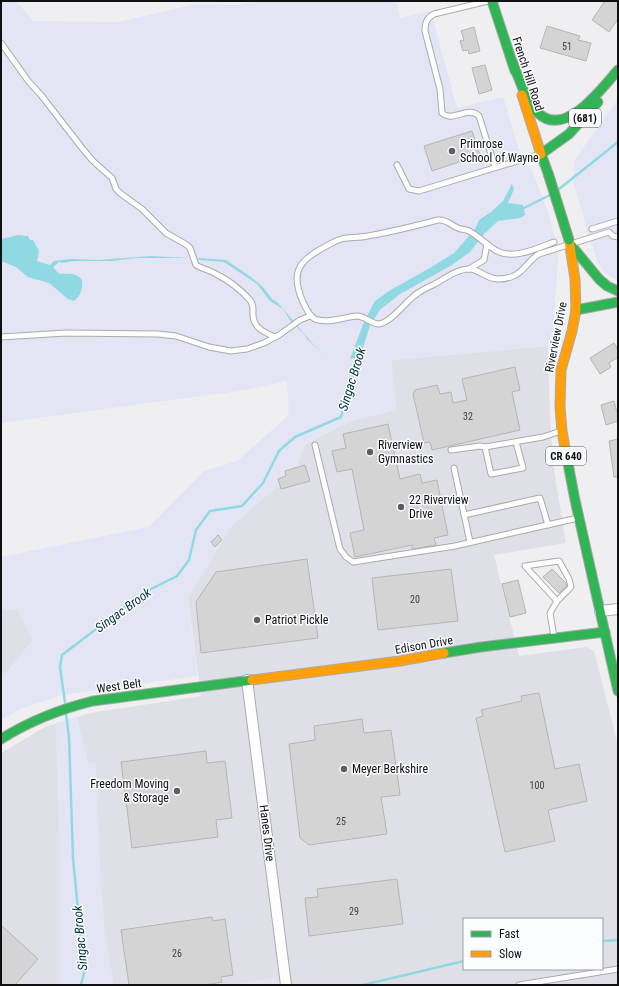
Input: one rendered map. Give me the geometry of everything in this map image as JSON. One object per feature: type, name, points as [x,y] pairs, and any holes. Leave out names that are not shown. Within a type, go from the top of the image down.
[{"type":"main road","name":"French Hill Road","points":[[492,1],[541,154]]},
{"type":"main road","points":[[512,61],[523,87],[536,110],[545,118],[552,120],[570,117],[618,72]]},
{"type":"main road","name":"(681)","points":[[541,154],[560,142],[578,126],[590,112],[618,72]]},
{"type":"main road","name":"Riverview Drive","points":[[541,154],[570,242],[576,279],[576,310],[572,331],[561,370],[560,407],[562,431],[578,518],[618,691]]},
{"type":"main road","points":[[570,242],[599,279],[607,286],[618,291]]},
{"type":"main road","points":[[576,310],[618,302]]},
{"type":"main road","name":"Edison Drive","points":[[247,680],[400,661],[481,647],[605,632]]},
{"type":"main road","name":"West Belt","points":[[1,739],[25,725],[77,704],[247,680]]},
{"type":"street","points":[[600,611],[618,609]]},
{"type":"street","name":"Hanes Drive","points":[[247,680],[286,985]]},
{"type":"lane","points":[[488,1],[434,14],[428,18],[425,30],[440,89],[442,113],[445,116],[450,117],[476,112],[479,116],[496,167]]},
{"type":"lane","points":[[1,43],[29,82],[41,95],[82,148],[93,161],[112,178],[116,189],[142,209],[166,233],[187,244],[196,265],[215,273],[248,298],[253,305],[254,322],[260,330],[275,337]]},
{"type":"lane","points":[[397,165],[409,189],[419,191],[541,154]]},
{"type":"lane","points":[[485,243],[484,260],[469,269],[450,276],[423,290],[414,296],[386,322],[378,324],[362,316],[321,320],[310,316],[299,293],[296,281],[299,267],[306,260],[330,244],[346,237],[366,236],[441,220],[447,221],[459,229],[469,230],[498,252],[504,254],[521,253],[534,250],[554,242]]},
{"type":"lane","points":[[592,230],[618,221]]},
{"type":"lane","points":[[608,225],[609,232],[613,236],[618,237]]},
{"type":"lane","points":[[469,269],[493,278],[512,276],[526,268],[534,257],[570,242],[609,232]]},
{"type":"lane","points":[[534,250],[534,257]]},
{"type":"lane","points":[[1,337],[52,333],[158,334],[176,336],[216,349],[231,351],[255,347],[275,337],[300,320],[310,316]]},
{"type":"lane","points":[[451,450],[480,446],[485,448],[543,437],[562,431]]},
{"type":"lane","points":[[485,448],[491,474],[523,468],[516,442]]},
{"type":"lane","points":[[315,445],[340,549],[346,557],[353,562],[455,546],[578,518]]},
{"type":"lane","points":[[454,468],[470,542]]},
{"type":"lane","points":[[464,515],[540,498],[548,525]]},
{"type":"lane","points":[[554,638],[550,613],[557,600],[571,587],[569,579],[559,561],[525,566],[557,600]]},
{"type":"lane","points":[[519,985],[618,969]]},
{"type":"shaded area","points":[[1,1],[16,1],[33,21],[119,22],[195,4],[235,5],[261,1],[396,1],[400,18],[431,11],[457,108],[503,97],[522,160],[532,170],[549,215],[556,244],[558,261],[553,327],[548,346],[391,360],[396,410],[350,421],[305,443],[294,472],[231,526],[188,598],[197,676],[63,695],[22,708],[1,720],[1,674],[6,673],[33,640],[18,610],[1,609],[1,557],[149,527],[204,471],[237,461],[289,415],[287,381],[246,390],[1,423]]},
{"type":"shaded area","points":[[618,99],[618,281],[606,274],[599,265],[589,237],[573,180],[574,161]]},
{"type":"shaded area","points":[[548,346],[553,464],[566,543],[494,555],[519,656],[586,647],[594,651],[618,745],[618,985],[1,985],[1,753],[45,727],[90,713],[201,696],[188,598],[231,526],[294,472],[305,444],[350,421],[396,410],[391,360]]},
{"type":"shaded area","points":[[1,609],[18,610],[33,640],[6,673],[1,674]]},
{"type":"shaded area","points":[[77,717],[88,762],[96,763],[100,867],[105,938],[114,985],[59,985],[59,842],[56,723]]},
{"type":"shaded area","points":[[277,977],[278,985],[229,985]]},
{"type":"water","points":[[512,184],[514,189],[508,203],[523,205],[525,215],[520,218],[498,221],[484,234],[470,252],[452,265],[384,303],[370,326],[363,347],[365,355],[350,359],[364,322],[375,301],[389,291],[454,253],[475,229],[479,220],[503,201]]},
{"type":"water","points":[[18,235],[28,236],[30,240],[33,240],[39,251],[37,261],[50,265],[54,261],[71,259],[99,260],[151,256],[189,258],[137,258],[112,261],[59,262],[53,267],[59,274],[74,275],[80,277],[82,280],[81,291],[79,296],[74,301],[68,299],[49,283],[28,277],[16,267],[1,261],[1,239]]},
{"type":"water","points":[[197,258],[226,260],[251,277],[263,287],[272,299],[278,303],[313,344],[329,359],[307,339],[290,320],[283,309],[270,301],[257,284],[224,262],[199,260]]},
{"type":"building","points":[[605,1],[618,1],[618,19],[609,32],[592,20]]},
{"type":"building","points":[[547,26],[580,36],[578,40],[591,43],[586,61],[540,48]]},
{"type":"building","points":[[474,27],[480,51],[469,54],[468,50],[463,51],[460,41],[464,40],[461,31]]},
{"type":"building","points":[[485,65],[492,90],[479,94],[472,68]]},
{"type":"building","name":"Primrose School of Wayne","points":[[472,131],[480,155],[432,171],[424,146]]},
{"type":"building","points":[[614,343],[618,350],[618,357],[609,363],[611,367],[600,374],[590,358]]},
{"type":"building","points":[[515,367],[520,390],[512,392],[520,430],[432,450],[430,442],[424,443],[413,394],[415,390],[437,385],[440,394],[451,392],[453,403],[467,400],[462,379]]},
{"type":"building","points":[[614,401],[618,421],[606,425],[601,405]]},
{"type":"building","name":"22 Riverview Drive","points":[[388,424],[400,479],[420,474],[422,483],[437,480],[448,535],[434,538],[436,545],[413,549],[412,545],[355,557],[350,533],[364,530],[352,469],[337,472],[332,451],[346,448],[343,434]]},
{"type":"building","points":[[618,439],[618,477],[614,477],[609,441]]},
{"type":"building","points":[[305,465],[310,481],[281,489],[278,479],[286,476],[285,471]]},
{"type":"building","points":[[218,535],[222,540],[215,547],[211,542]]},
{"type":"building","name":"Patriot Pickle","points":[[307,559],[318,638],[201,653],[196,602],[216,572]]},
{"type":"building","points":[[451,569],[458,621],[378,630],[372,578]]},
{"type":"building","points":[[552,569],[566,583],[567,586],[559,593],[543,577]]},
{"type":"building","points":[[518,580],[526,613],[510,617],[502,584]]},
{"type":"building","points":[[539,693],[555,769],[579,764],[587,801],[548,810],[555,841],[505,852],[476,718],[483,716],[481,710],[522,701],[521,696]]},
{"type":"building","name":"Meyer Berkshire","points":[[362,719],[364,733],[391,730],[400,795],[381,797],[387,834],[309,845],[300,838],[289,744],[315,740],[314,726]]},
{"type":"building","name":"Freedom Moving & Storage","points":[[206,751],[207,763],[225,761],[232,818],[216,820],[218,837],[132,848],[121,762]]},
{"type":"building","points":[[397,879],[403,924],[309,936],[305,898],[318,897],[317,889]]},
{"type":"building","points":[[212,917],[213,921],[225,919],[233,975],[221,977],[222,982],[205,985],[129,985],[121,930]]},
{"type":"building","points":[[1,925],[38,959],[15,985],[1,985]]},
{"type":"waterway","name":"Singac Brook","points":[[559,189],[618,142]]},
{"type":"waterway","name":"Singac Brook","points":[[522,209],[550,195]]},
{"type":"waterway","name":"Singac Brook","points":[[380,308],[397,295]]},
{"type":"waterway","name":"Singac Brook","points":[[65,703],[60,667],[62,655],[145,592],[177,576],[189,560],[196,530],[210,511],[242,506],[263,483],[279,451],[295,437],[341,417],[359,354]]},
{"type":"waterway","name":"Singac Brook","points":[[66,714],[69,737],[73,858],[84,973],[81,985]]},
{"type":"waterway","points":[[603,941],[618,940]]},
{"type":"waterway","points":[[363,985],[463,961]]},
{"type":"traffic: fast","points":[[492,1],[515,71]]},
{"type":"traffic: fast","points":[[512,61],[529,102],[533,108],[538,113],[549,119],[560,120],[571,116],[582,108],[603,88],[618,70]]},
{"type":"traffic: fast","points":[[548,173],[541,154],[569,134],[598,102]]},
{"type":"traffic: fast","points":[[548,173],[569,240]]},
{"type":"traffic: fast","points":[[571,245],[599,279],[607,286],[618,291]]},
{"type":"traffic: fast","points":[[576,310],[618,302]]},
{"type":"traffic: fast","points":[[565,448],[575,500],[618,691]]},
{"type":"traffic: fast","points":[[444,653],[605,632]]},
{"type":"traffic: fast","points":[[1,739],[46,716],[93,701],[252,680]]},
{"type":"traffic: slow","points":[[522,95],[541,154]]},
{"type":"traffic: slow","points":[[565,448],[560,407],[561,370],[572,331],[576,310],[575,279],[569,240]]},
{"type":"traffic: slow","points":[[252,680],[400,661],[444,653]]},
{"type":"place","name":"Primrose School of Wayne","points":[[452,151]]},
{"type":"place","name":"Riverview Gymnastics","points":[[370,452]]},
{"type":"place","name":"22 Riverview Drive","points":[[401,507]]},
{"type":"place","name":"Patriot Pickle","points":[[257,620]]},
{"type":"place","name":"Meyer Berkshire","points":[[344,769]]},
{"type":"place","name":"Freedom Moving & Storage","points":[[177,791]]}]
